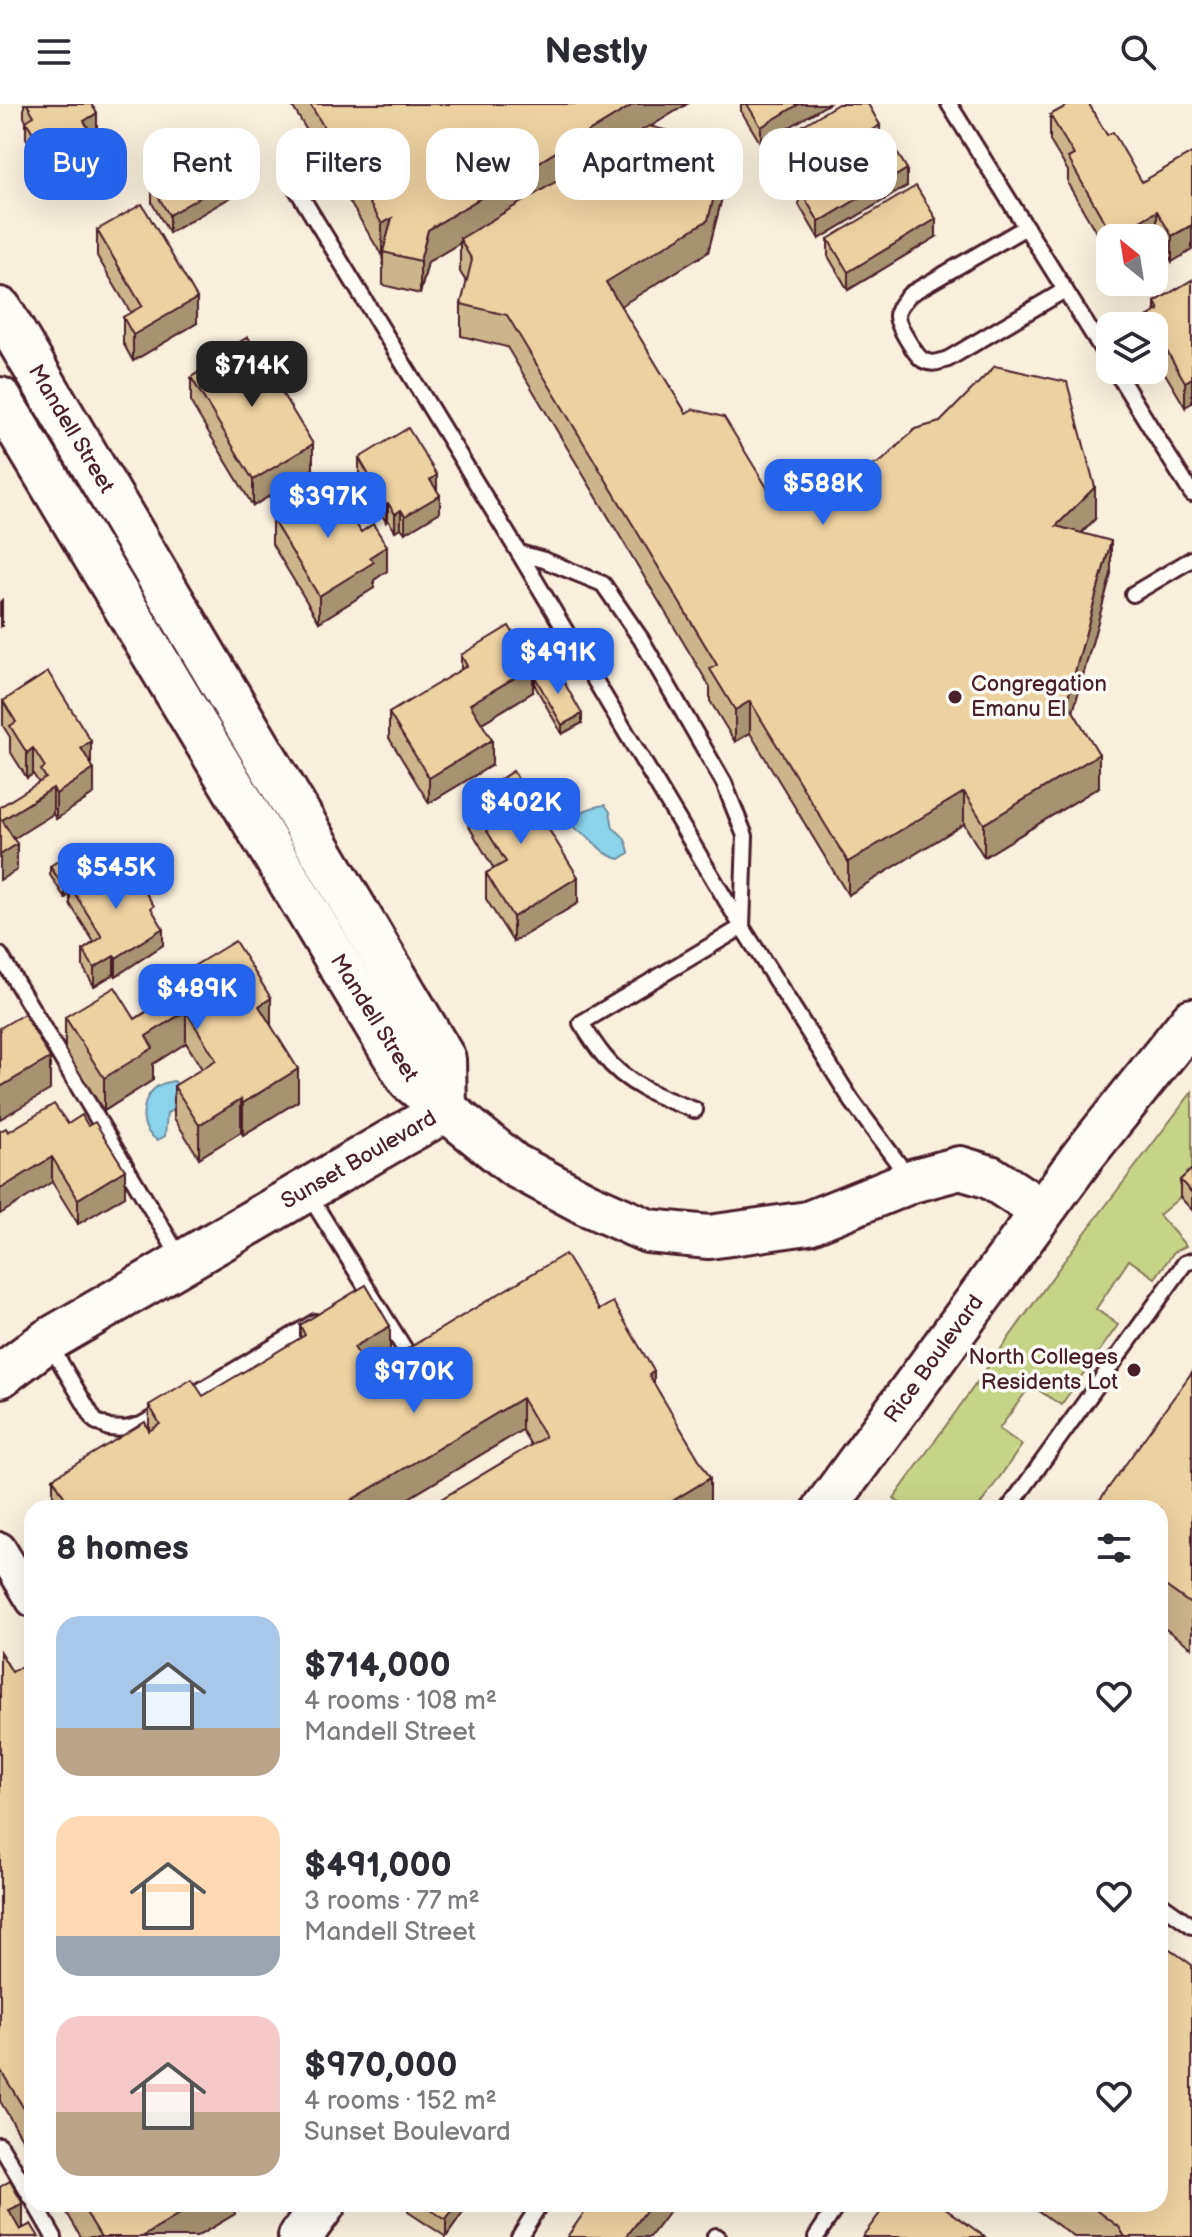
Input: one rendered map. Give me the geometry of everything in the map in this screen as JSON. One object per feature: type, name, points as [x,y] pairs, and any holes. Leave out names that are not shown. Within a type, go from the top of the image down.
[{"type":"street","name":"Mandell Street","points":[[0,309],[444,1059],[445,1111]]},
{"type":"street","name":"Mandell Street","points":[[0,399],[409,1080],[445,1111]]},
{"type":"street","points":[[152,653],[190,631]]},
{"type":"street","points":[[1042,1211],[1192,1020]]},
{"type":"street","name":"Sunset Boulevard","points":[[0,1376],[47,1341],[445,1111],[514,1165],[585,1203],[648,1231],[709,1237],[808,1223],[912,1181],[960,1168],[990,1177],[1042,1211]]},
{"type":"street","name":"Rice Boulevard","points":[[831,1500],[1042,1211]]},
{"type":"street","points":[[0,1548],[24,1588]]},
{"type":"street","points":[[300,2237],[318,2212]]},
{"type":"lane","points":[[949,104],[1096,340]]},
{"type":"lane","points":[[303,200],[742,927],[852,1101],[912,1181]]},
{"type":"lane","points":[[1026,227],[910,294],[901,304],[897,316],[900,327],[917,355],[925,362],[948,359],[1065,290]]},
{"type":"lane","points":[[1124,384],[1192,494]]},
{"type":"lane","points":[[519,553],[603,584],[641,639],[724,783],[745,836],[742,927]]},
{"type":"lane","points":[[1133,594],[1192,559]]},
{"type":"lane","points":[[695,1110],[658,1096],[624,1077],[603,1056],[581,1023],[742,927]]},
{"type":"lane","points":[[0,955],[183,1262]]},
{"type":"lane","points":[[306,1190],[404,1348]]},
{"type":"lane","points":[[1015,1500],[1185,1263],[1192,1261]]},
{"type":"lane","points":[[355,1298],[368,1290]]},
{"type":"lane","points":[[47,1341],[95,1421],[109,1428],[125,1429],[141,1425],[328,1314]]},
{"type":"lane","points":[[1168,1909],[1192,1926]]},
{"type":"lane","points":[[0,2145],[24,2186]]},
{"type":"lane","points":[[39,2212],[54,2237]]},
{"type":"lane","points":[[519,2237],[536,2212]]},
{"type":"lane","points":[[816,2237],[833,2212]]},
{"type":"green space","points":[[1192,1092],[1192,1187],[1159,1215],[1186,1246],[1174,1252],[1155,1278],[1129,1260],[1096,1309],[1118,1325],[1061,1405],[1031,1385],[999,1429],[1022,1445],[984,1500],[896,1500],[894,1498],[1069,1254]]},
{"type":"water","points":[[605,805],[610,812],[613,828],[624,838],[628,848],[629,853],[620,859],[606,853],[572,824],[580,813]]},
{"type":"water","points":[[174,1081],[181,1087],[174,1110],[167,1113],[165,1136],[158,1140],[144,1124],[144,1108],[155,1088]]},
{"type":"building","points":[[27,104],[91,104],[97,113],[84,121],[88,128],[30,128],[26,121],[34,116]]},
{"type":"building","points":[[310,104],[634,104],[595,128],[555,128],[555,152],[539,162],[539,128],[426,128],[426,200],[477,200],[428,230],[420,261],[383,252],[392,218],[382,224],[368,200],[410,200],[410,128],[324,128]]},
{"type":"building","points":[[747,104],[799,104],[761,127]]},
{"type":"building","points":[[838,104],[868,104],[880,125],[875,128],[798,128]]},
{"type":"building","points":[[1070,104],[1089,104],[1107,135],[1113,132],[1142,182],[1192,153],[1192,225],[1172,236],[1168,224],[1165,224],[1157,211],[1135,224],[1106,224],[1068,158],[1074,155],[1050,115]]},
{"type":"building","points":[[897,152],[907,169],[897,175]]},
{"type":"building","points":[[555,182],[555,200],[713,200],[708,220],[606,282],[686,413],[693,409],[724,417],[774,499],[804,504],[883,460],[915,429],[940,422],[995,366],[1067,382],[1095,487],[1056,526],[1111,541],[1067,701],[1099,754],[984,824],[964,792],[848,862],[750,701],[735,710],[710,669],[717,665],[507,315],[461,304],[472,260],[460,239],[525,200],[539,200],[539,192]]},
{"type":"building","points":[[916,186],[936,219],[848,272],[828,239]]},
{"type":"building","points":[[160,200],[195,200],[169,215]]},
{"type":"building","points":[[806,200],[856,200],[819,222]]},
{"type":"building","points":[[142,204],[197,298],[133,335],[123,317],[142,306],[97,230]]},
{"type":"building","points":[[1192,280],[1192,378],[1185,382],[1168,353],[1168,312],[1156,312],[1159,310],[1155,302]]},
{"type":"building","points":[[248,337],[313,444],[253,480],[191,377]]},
{"type":"building","points":[[408,428],[437,475],[430,480],[440,495],[405,516],[401,510],[395,514],[386,504],[359,458]]},
{"type":"building","points":[[327,486],[332,496],[338,493],[361,532],[373,524],[387,546],[370,557],[374,562],[319,596],[272,519]]},
{"type":"building","points":[[509,626],[533,667],[470,704],[492,740],[429,778],[389,713],[467,666],[461,655]]},
{"type":"building","points":[[555,666],[582,714],[562,725],[535,677]]},
{"type":"building","points":[[48,672],[91,741],[81,748],[94,769],[56,794],[53,788],[2,820],[17,844],[0,855],[0,807],[46,778],[41,770],[45,767],[33,748],[27,753],[10,726],[16,722],[3,701]]},
{"type":"building","points":[[513,771],[578,877],[513,917],[486,873],[506,862],[468,800]]},
{"type":"building","points":[[91,841],[105,863],[65,889],[50,866]]},
{"type":"building","points":[[117,856],[130,877],[134,874],[154,906],[151,908],[163,928],[94,968],[83,950],[102,937],[70,886]]},
{"type":"building","points":[[235,941],[271,998],[259,1006],[298,1069],[243,1103],[241,1099],[199,1125],[174,1086],[216,1060],[186,1011],[146,1036],[153,1048],[104,1078],[65,1017],[115,987],[135,1019],[164,1001],[156,989]]},
{"type":"building","points":[[24,1014],[50,1058],[0,1087],[0,1028]]},
{"type":"building","points":[[54,1104],[68,1124],[82,1115],[88,1126],[95,1122],[125,1170],[78,1199],[52,1157],[0,1189],[0,1131],[6,1128],[8,1132]]},
{"type":"building","points":[[1192,1169],[1192,1193],[1180,1180]]},
{"type":"building","points":[[565,1254],[599,1310],[613,1302],[654,1371],[649,1375],[710,1478],[674,1500],[439,1500],[545,1437],[522,1398],[351,1500],[66,1500],[53,1478],[145,1422],[149,1431],[160,1424],[149,1405],[192,1379],[203,1396],[305,1335],[300,1325],[366,1285],[390,1326],[354,1347],[365,1365],[388,1351],[392,1358]]},
{"type":"building","points":[[1192,1372],[1192,1605],[1168,1588],[1168,1500],[1100,1500]]},
{"type":"building","points":[[0,1652],[12,1672],[20,1667],[24,1674],[24,2109],[0,2069]]},
{"type":"building","points":[[1168,1948],[1192,1965],[1192,2237],[1125,2237],[1119,2227],[1099,2212],[1168,2212]]},
{"type":"building","points":[[10,2181],[23,2204],[9,2211],[20,2230],[31,2224],[39,2237],[0,2237],[0,2187]]},
{"type":"building","points":[[86,2212],[184,2212],[142,2237],[101,2237]]},
{"type":"building","points":[[434,2212],[452,2212],[446,2220]]},
{"type":"building","points":[[584,2212],[645,2212],[626,2237],[567,2237]]},
{"type":"building","points":[[881,2212],[951,2212],[985,2237],[862,2237]]},
{"type":"place","name":"Congregation Emanu El","points":[[955,697]]},
{"type":"place","name":"North Colleges Residents Lot","points":[[1134,1370]]}]
